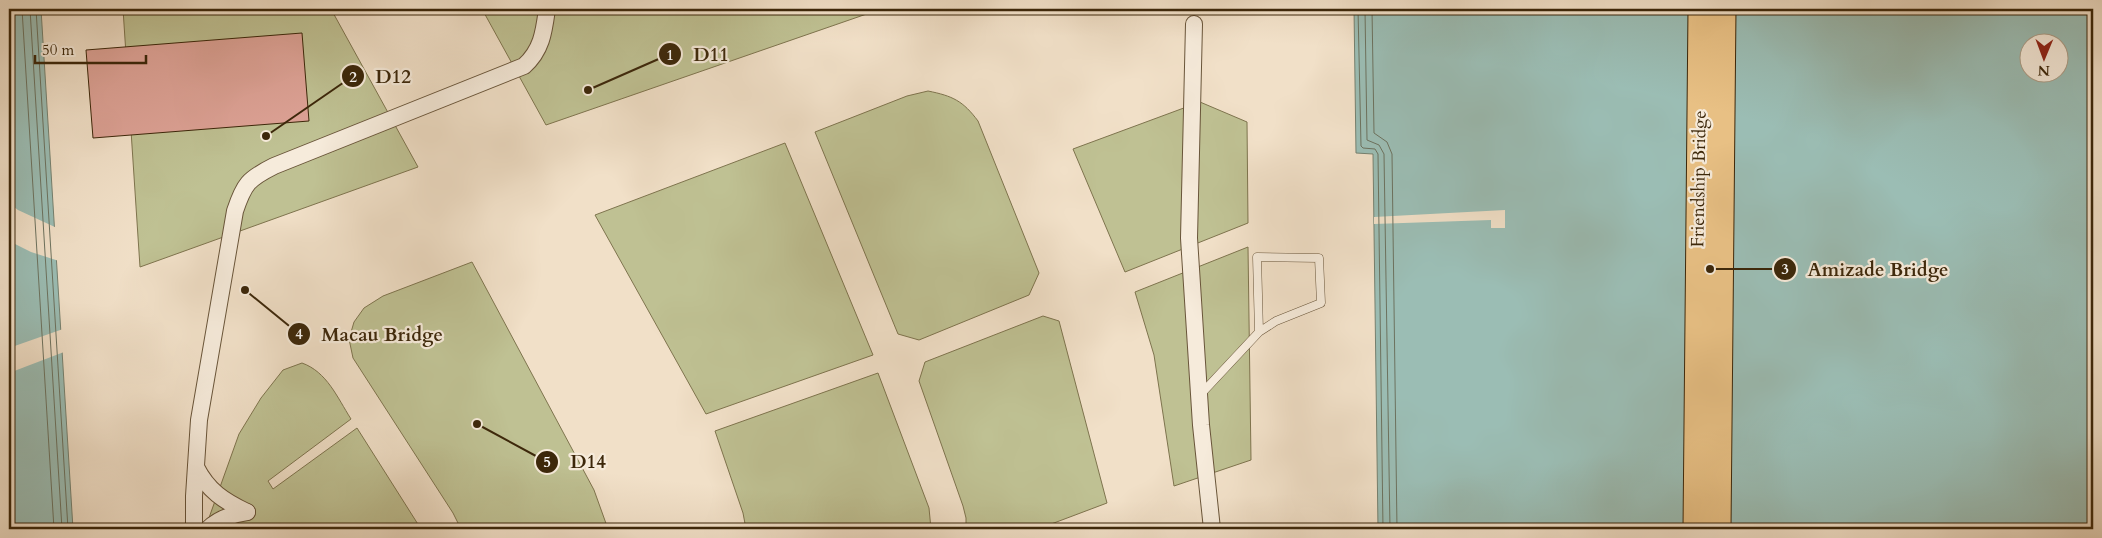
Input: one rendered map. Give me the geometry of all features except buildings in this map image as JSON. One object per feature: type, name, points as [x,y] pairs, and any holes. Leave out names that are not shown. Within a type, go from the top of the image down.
[{"type":"main road","name":"Friendship Bridge","points":[[1696,529],[1701,9]]},
{"type":"main road","name":"Friendship Bridge","points":[[1718,529],[1723,9]]},
{"type":"street","points":[[194,529],[199,420],[235,211],[242,191],[253,176],[274,166],[524,66],[533,58],[541,43],[546,9]]},
{"type":"street","points":[[1194,24],[1188,238],[1198,397],[1212,529]]},
{"type":"street","points":[[196,467],[211,491],[224,501],[248,512],[232,514],[208,529]]},
{"type":"lane","points":[[1198,397],[1259,332],[1276,321],[1321,303],[1319,258],[1257,257],[1259,332]]},
{"type":"green space","points":[[123,9],[331,9],[418,167],[140,267]]},
{"type":"green space","points":[[482,9],[881,9],[546,125]]},
{"type":"green space","points":[[928,91],[957,100],[978,121],[1039,273],[1029,295],[919,340],[898,334],[815,132],[907,96]]},
{"type":"green space","points":[[1200,102],[1247,122],[1248,223],[1125,272],[1073,149]]},
{"type":"green space","points":[[785,143],[873,355],[706,414],[595,215]]},
{"type":"green space","points":[[1248,247],[1251,460],[1174,486],[1154,355],[1135,292]]},
{"type":"green space","points":[[472,262],[594,490],[608,529],[461,529],[453,513],[353,358],[349,339],[354,322],[364,308],[383,296]]},
{"type":"green space","points":[[1043,316],[1059,321],[1107,503],[1038,529],[966,529],[963,506],[919,381],[925,362]]},
{"type":"green space","points":[[302,363],[311,367],[325,379],[351,419],[268,481],[273,489],[357,428],[421,529],[205,529],[239,434],[261,398],[283,370]]},
{"type":"green space","points":[[878,373],[929,508],[931,529],[746,529],[743,513],[715,431]]},
{"type":"water","points":[[9,9],[41,9],[73,529],[9,529]]},
{"type":"water","points":[[1354,9],[2093,9],[2093,529],[1378,529],[1373,154],[1356,153]]},
{"type":"pier","points":[[9,203],[18,210],[57,228],[59,261],[31,252],[9,241]]},
{"type":"pier","points":[[1505,210],[1505,228],[1491,228],[1491,220],[1374,224],[1374,217]]},
{"type":"pier","points":[[63,329],[64,352],[9,373],[9,348]]},
{"type":"place","name":"D11","points":[[588,90]]},
{"type":"place","name":"D12","points":[[266,136]]},
{"type":"place","name":"Amizade Bridge","points":[[1710,269]]},
{"type":"place","name":"Macau Bridge","points":[[245,290]]},
{"type":"place","name":"D14","points":[[477,424]]}]
